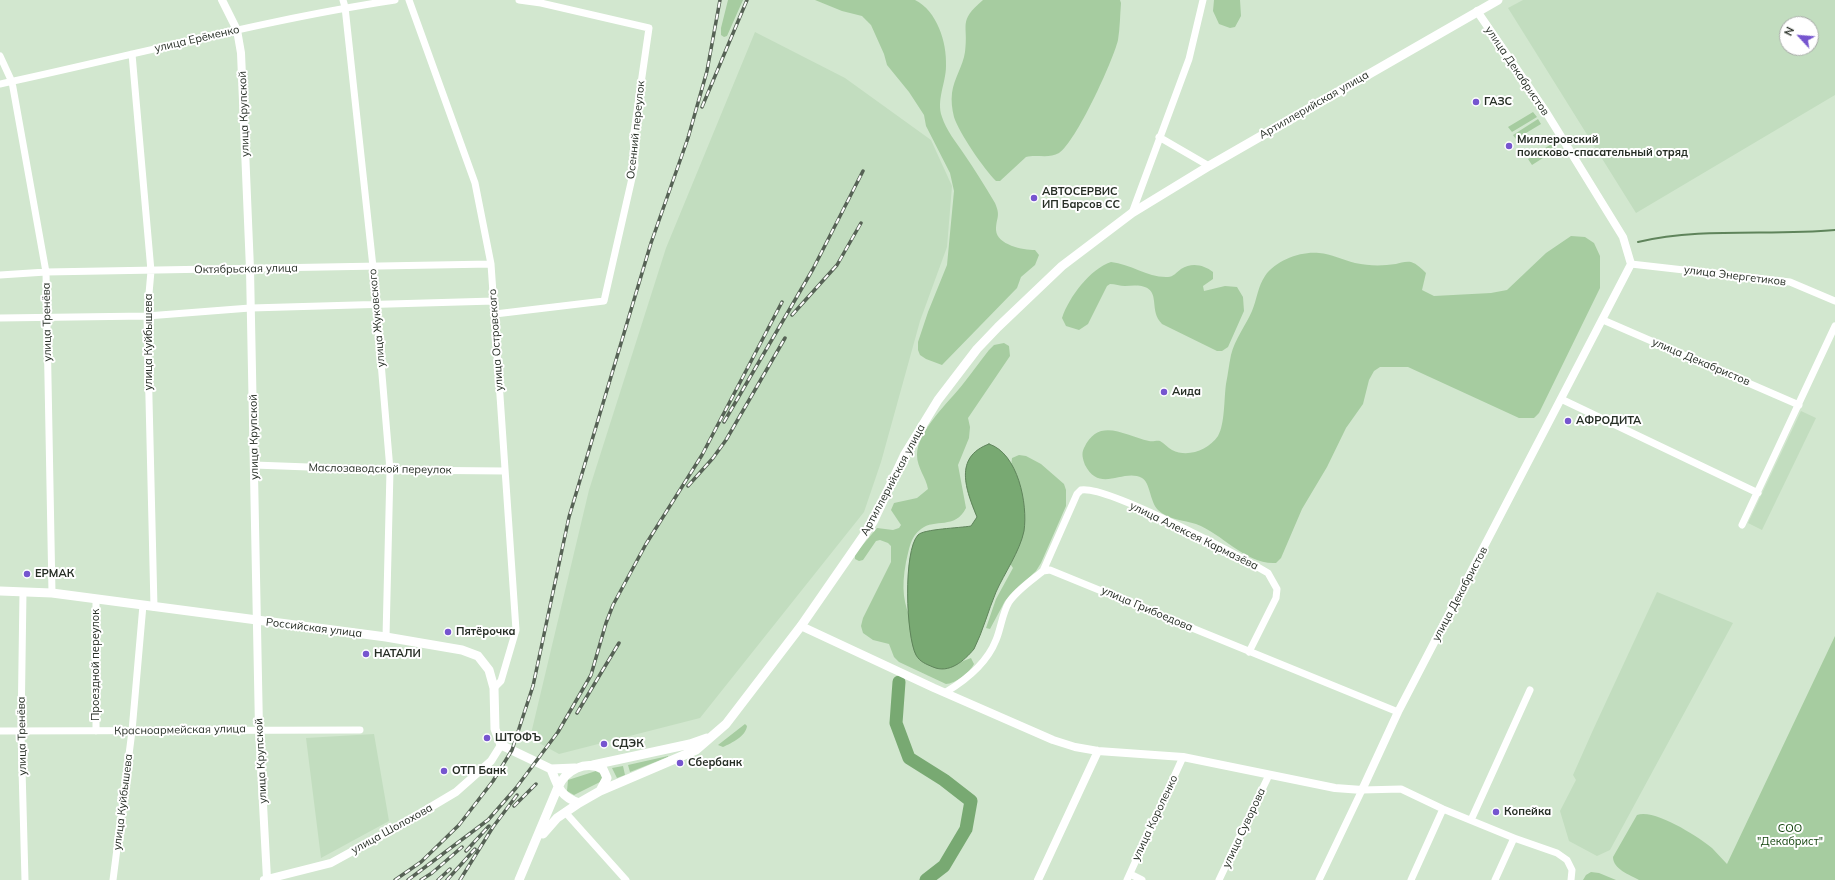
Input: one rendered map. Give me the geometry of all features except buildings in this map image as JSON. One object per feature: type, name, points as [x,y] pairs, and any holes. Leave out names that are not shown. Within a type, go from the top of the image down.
[{"type":"main road","name":"Артиллерийская улица","points":[[535,844],[547,827],[579,803],[600,792],[696,750],[726,724],[743,704],[801,626],[873,522],[905,454],[938,400],[977,350],[1013,312],[1062,266],[1132,213],[1209,166],[1498,0]]},
{"type":"main road","name":"Российская улица","points":[[0,591],[52,593],[386,637],[462,650],[478,656],[489,670],[494,688],[495,729],[501,745]]},
{"type":"main road","name":"Артиллерийская улица","points":[[551,769],[577,768],[593,765],[690,744],[712,736]]},
{"type":"main road","points":[[501,745],[551,769],[558,787],[564,796],[579,803]]},
{"type":"main road","points":[[593,765],[603,769],[606,773],[607,778],[600,792]]},
{"type":"main road","name":"Артиллерийская улица","points":[[519,880],[558,787],[565,775],[577,768]]},
{"type":"street","name":"улица Крупской","points":[[222,0],[238,30],[241,53],[250,269],[259,729],[265,880]]},
{"type":"street","name":"улица Жуковского","points":[[343,0],[373,267],[390,470],[386,637]]},
{"type":"street","name":"улица Ерёменко","points":[[0,84],[238,30],[345,8],[395,0]]},
{"type":"street","name":"улица Островского","points":[[410,0],[475,183],[491,264],[516,630],[501,681],[494,688]]},
{"type":"street","name":"Осенний переулок","points":[[495,314],[604,301],[635,165],[633,138],[649,28],[541,3],[518,0]]},
{"type":"street","points":[[1132,213],[1189,59],[1203,0]]},
{"type":"street","name":"улица Декабристов","points":[[1362,790],[1398,712],[1631,264],[1623,237],[1542,106],[1477,11]]},
{"type":"street","name":"улица Куйбышева","points":[[132,54],[151,271],[147,316],[154,607]]},
{"type":"street","name":"улица Тренёва","points":[[0,56],[12,82],[46,272],[52,593]]},
{"type":"street","points":[[1160,137],[1209,166]]},
{"type":"street","name":"Октябрьская улица","points":[[0,275],[46,272],[491,264]]},
{"type":"street","name":"улица Энергетиков","points":[[1631,264],[1790,282],[1835,301]]},
{"type":"street","points":[[0,318],[147,316],[250,308],[494,301]]},
{"type":"street","name":"улица Декабристов","points":[[1603,320],[1799,405]]},
{"type":"street","points":[[1742,525],[1835,326]]},
{"type":"street","points":[[1561,399],[1758,493]]},
{"type":"street","name":"Маслозаводской переулок","points":[[254,465],[390,470],[505,471]]},
{"type":"street","name":"улица Алексея Кармазёва","points":[[1043,571],[1077,494],[1081,490],[1093,490],[1139,507],[1268,573],[1276,589],[1276,598],[1249,652]]},
{"type":"street","name":"улица Грибоедова","points":[[1043,571],[1050,570],[1059,573],[1398,712]]},
{"type":"street","points":[[946,692],[963,682],[979,666],[996,640],[1000,625],[1010,602],[1043,571]]},
{"type":"street","name":"улица Тренёва","points":[[23,592],[21,731],[25,880]]},
{"type":"street","name":"Проездной переулок","points":[[96,599],[96,731]]},
{"type":"street","name":"улица Куйбышева","points":[[113,880],[132,731],[143,606]]},
{"type":"street","points":[[801,626],[1053,740],[1075,747],[1098,751],[1184,757],[1336,788],[1362,790],[1401,789],[1444,809],[1514,838],[1557,852],[1567,860],[1572,870],[1571,880]]},
{"type":"street","points":[[1471,820],[1530,690]]},
{"type":"street","name":"Красноармейская улица","points":[[0,731],[259,729],[360,730]]},
{"type":"street","name":"улица Шолохова","points":[[265,880],[331,863],[404,824],[456,792],[491,761],[501,745]]},
{"type":"street","points":[[1038,880],[1098,751]]},
{"type":"street","name":"улица Короленко","points":[[1128,877],[1184,757]]},
{"type":"street","name":"улица Суворова","points":[[1219,880],[1269,775]]},
{"type":"street","points":[[1319,880],[1362,790]]},
{"type":"street","points":[[1411,880],[1444,809]]},
{"type":"street","points":[[565,812],[626,880]]},
{"type":"street","points":[[1495,880],[1514,838]]},
{"type":"street","points":[[1128,877],[1142,880]]},
{"type":"shaded area","points":[[1523,0],[1835,0],[1835,95],[1636,213],[1508,8]]},
{"type":"shaded area","points":[[755,32],[845,78],[931,140],[952,186],[947,247],[920,321],[881,462],[864,512],[700,718],[559,754],[530,738],[589,490],[666,248]]},
{"type":"shaded area","points":[[1801,411],[1816,418],[1762,530],[1748,523]]},
{"type":"shaded area","points":[[989,444],[999,449],[1014,468],[1022,494],[1025,520],[1024,531],[1022,539],[996,592],[974,649],[966,658],[956,665],[950,668],[939,669],[926,664],[919,659],[913,645],[908,613],[908,575],[913,544],[918,535],[927,531],[971,526],[977,517],[966,485],[966,466],[970,457],[978,450]]},
{"type":"shaded area","points":[[1657,592],[1733,623],[1610,850],[1597,856],[1569,841],[1560,811],[1576,780],[1573,775]]},
{"type":"shaded area","points":[[374,734],[389,821],[321,858],[306,738]]},
{"type":"green space","points":[[728,0],[743,0],[727,36],[724,37],[721,35],[721,28]]},
{"type":"green space","points":[[815,0],[915,0],[923,5],[935,19],[945,47],[946,72],[940,111],[946,127],[995,203],[998,214],[996,226],[997,235],[1011,246],[1035,250],[1039,255],[1035,265],[1021,277],[1017,288],[942,365],[920,355],[918,350],[918,342],[928,312],[947,265],[954,191],[950,173],[926,126],[924,115],[909,92],[887,65],[884,54],[871,25],[862,16],[842,11]]},
{"type":"green space","points":[[983,0],[1120,0],[1121,3],[1119,35],[1115,50],[1102,82],[1075,134],[1059,153],[1051,156],[1026,157],[1000,181],[996,181],[966,141],[954,117],[952,105],[953,88],[965,52],[967,19],[975,7]]},
{"type":"green space","points":[[1214,0],[1240,0],[1241,16],[1235,27],[1230,28],[1219,24],[1213,11]]},
{"type":"green space","points":[[1533,112],[1537,117],[1512,132],[1508,127]]},
{"type":"green space","points":[[1538,119],[1541,124],[1516,139],[1513,135]]},
{"type":"green space","points":[[1553,143],[1557,149],[1532,165],[1528,159]]},
{"type":"green space","points":[[1571,236],[1585,237],[1594,243],[1600,256],[1600,288],[1539,413],[1534,418],[1519,418],[1408,367],[1380,367],[1374,371],[1369,380],[1363,404],[1346,428],[1327,467],[1302,509],[1281,558],[1276,563],[1255,559],[1196,524],[1166,516],[1155,506],[1147,484],[1142,478],[1127,476],[1112,479],[1098,478],[1091,473],[1085,465],[1082,454],[1084,448],[1090,438],[1105,430],[1122,433],[1149,441],[1160,441],[1172,450],[1185,453],[1191,453],[1203,449],[1214,441],[1218,436],[1222,425],[1226,384],[1231,355],[1235,343],[1252,311],[1265,276],[1282,261],[1297,255],[1319,253],[1365,265],[1386,265],[1411,262],[1426,273],[1422,290],[1434,296],[1491,293],[1507,290],[1546,253]]},
{"type":"green space","points":[[1111,262],[1126,265],[1161,277],[1170,277],[1185,267],[1198,265],[1213,272],[1213,279],[1203,286],[1204,291],[1225,286],[1237,287],[1243,297],[1244,311],[1228,347],[1222,351],[1217,351],[1162,324],[1155,310],[1151,291],[1140,286],[1110,284],[1107,286],[1088,324],[1079,330],[1066,326],[1062,318],[1075,293],[1088,277],[1095,271]]},
{"type":"green space","points":[[1004,343],[1009,346],[1010,356],[968,418],[970,427],[969,438],[958,465],[966,508],[956,519],[945,523],[932,524],[917,532],[910,544],[906,562],[904,596],[907,609],[919,631],[950,666],[971,658],[974,664],[962,677],[954,682],[946,684],[899,662],[894,657],[889,644],[873,640],[863,633],[861,626],[863,618],[891,562],[891,546],[880,540],[876,541],[863,560],[859,561],[855,559],[855,554],[877,528],[893,530],[899,528],[901,525],[891,510],[894,503],[917,498],[928,489],[917,460],[918,446],[922,436],[935,417],[989,350],[994,345]]},
{"type":"green space","points":[[1019,455],[1026,456],[1041,464],[1064,484],[1066,490],[1066,506],[1041,563],[1036,571],[1005,601],[990,629],[986,628],[996,599],[1013,568],[1005,556],[1012,458]]},
{"type":"green space","name":"СОО \"Декабрист\"","points":[[1835,636],[1835,880],[1639,880],[1619,868],[1613,857],[1637,815],[1645,814],[1665,819],[1697,837],[1712,848],[1727,864]]},
{"type":"green space","points":[[745,724],[747,726],[746,730],[738,739],[723,747],[718,745]]},
{"type":"green space","points":[[668,757],[630,772],[628,765]]},
{"type":"green space","points":[[623,766],[625,775],[617,778],[612,768]]},
{"type":"green space","points":[[596,771],[603,777],[600,782],[574,795],[567,791],[568,780]]},
{"type":"green space","points":[[1591,872],[1599,873],[1616,880],[1583,880],[1586,875]]},
{"type":"waterway","points":[[1638,242],[1662,237],[1711,233],[1810,232],[1835,230]]},
{"type":"waterway","points":[[899,682],[896,723],[909,758],[944,780],[971,801],[966,829],[944,866],[926,880]]},
{"type":"railway","points":[[395,880],[421,862],[459,825],[493,781],[512,750],[533,686],[569,517],[651,243],[688,138],[707,71],[720,0]]},
{"type":"railway","points":[[702,107],[747,0]]},
{"type":"railway","points":[[724,422],[813,269],[863,171]]},
{"type":"railway","points":[[792,315],[837,265],[861,223]]},
{"type":"railway","points":[[408,880],[488,820],[516,788],[558,732],[591,675],[606,623],[613,605],[646,544],[702,455],[782,302]]},
{"type":"railway","points":[[688,486],[713,458],[726,440],[785,338]]},
{"type":"railway","points":[[577,713],[619,643]]},
{"type":"railway","points":[[514,806],[536,784]]},
{"type":"railway","points":[[460,880],[493,827],[517,795]]},
{"type":"railway","points":[[466,851],[489,826]]},
{"type":"railway","points":[[421,880],[432,873],[462,847]]},
{"type":"railway","points":[[447,880],[475,849]]},
{"type":"railway","points":[[438,880],[450,869]]},
{"type":"place","name":"ГАЗС","points":[[1476,102]]},
{"type":"place","name":"Миллеровский поисково-спасательный отряд","points":[[1509,146]]},
{"type":"place","name":"АВТОСЕРВИС ИП Барсов СС","points":[[1034,198]]},
{"type":"place","name":"Аида","points":[[1164,392]]},
{"type":"place","name":"АФРОДИТА","points":[[1568,421]]},
{"type":"place","name":"ЕРМАК","points":[[27,574]]},
{"type":"place","name":"Пятёрочка","points":[[448,632]]},
{"type":"place","name":"НАТАЛИ","points":[[366,654]]},
{"type":"place","name":"ШТОФЪ","points":[[487,738]]},
{"type":"place","name":"СДЭК","points":[[604,744]]},
{"type":"place","name":"Сбербанк","points":[[680,763]]},
{"type":"place","name":"ОТП Банк","points":[[444,771]]},
{"type":"place","name":"Копейка","points":[[1496,812]]}]
